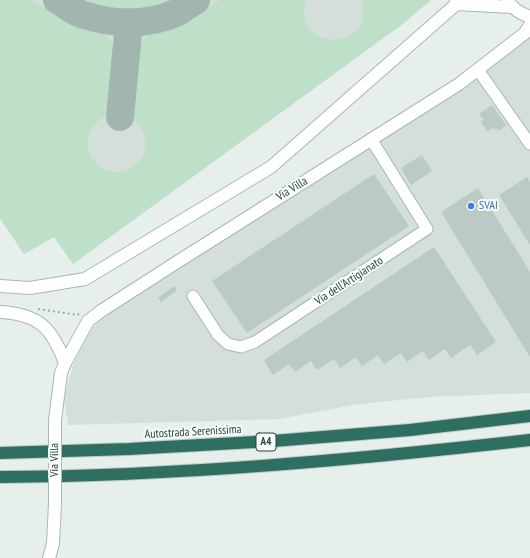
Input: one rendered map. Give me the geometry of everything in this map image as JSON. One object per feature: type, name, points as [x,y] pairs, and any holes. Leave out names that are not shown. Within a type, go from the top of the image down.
[{"type":"highway","name":"Autostrada Serenissima","points":[[0,453],[129,449],[273,441],[410,430],[530,416]]},
{"type":"highway","name":"A4","points":[[0,477],[133,473],[269,466],[416,453],[530,440]]},
{"type":"street","points":[[0,286],[30,288],[85,279],[270,167],[458,2],[510,4],[521,14],[530,17]]},
{"type":"street","name":"Via Villa","points":[[49,558],[53,544],[55,503],[55,420],[61,373],[88,321],[167,268],[459,84],[525,33],[530,25]]},
{"type":"street","points":[[478,70],[530,144]]},
{"type":"street","name":"Via dell'Artigianato","points":[[193,296],[218,335],[228,344],[241,346],[255,342],[427,229],[371,140]]},
{"type":"street","points":[[0,312],[16,313],[38,320],[53,336],[65,363]]},
{"type":"shaded area","points":[[0,0],[431,0],[404,23],[73,264],[54,237],[24,254],[0,218]]},
{"type":"shaded area","points":[[530,36],[530,393],[428,397],[352,405],[280,419],[68,425],[64,397],[74,362],[93,327],[124,300],[463,88]]},
{"type":"green space","points":[[0,0],[31,0],[85,30],[106,35],[111,41],[114,54],[108,115],[93,126],[89,134],[88,147],[90,154],[96,163],[107,170],[118,172],[129,169],[138,163],[144,153],[146,142],[142,130],[132,118],[137,48],[149,34],[173,26],[196,15],[220,0],[306,0],[304,18],[310,30],[321,37],[334,39],[347,37],[357,29],[363,17],[361,0],[431,0],[404,23],[73,264],[54,237],[24,254],[0,218]]},
{"type":"green space","points":[[77,0],[174,0],[138,9],[113,10],[88,5]]},
{"type":"building","points":[[492,105],[506,125],[499,131],[496,128],[494,130],[492,128],[488,132],[481,122],[484,120],[479,114]]},
{"type":"building","points":[[422,155],[432,171],[411,185],[401,168]]},
{"type":"building","points":[[374,174],[409,226],[247,333],[212,281]]},
{"type":"building","points":[[527,177],[530,182],[530,245],[499,195]]},
{"type":"building","points":[[478,188],[530,272],[530,357],[441,212]]},
{"type":"building","points":[[434,247],[496,342],[477,355],[470,345],[451,358],[445,349],[429,360],[423,351],[407,362],[401,353],[384,364],[378,355],[362,366],[356,357],[340,368],[334,359],[317,370],[311,361],[295,372],[289,364],[273,375],[264,360]]},
{"type":"building","points":[[174,286],[177,290],[161,302],[158,298]]},
{"type":"taxiway","points":[[57,0],[78,13],[93,18],[117,22],[142,22],[166,17],[178,12],[196,0]]},
{"type":"taxiway","points":[[120,117],[129,23]]},
{"type":"place","name":"SVAI","points":[[471,206]]}]
